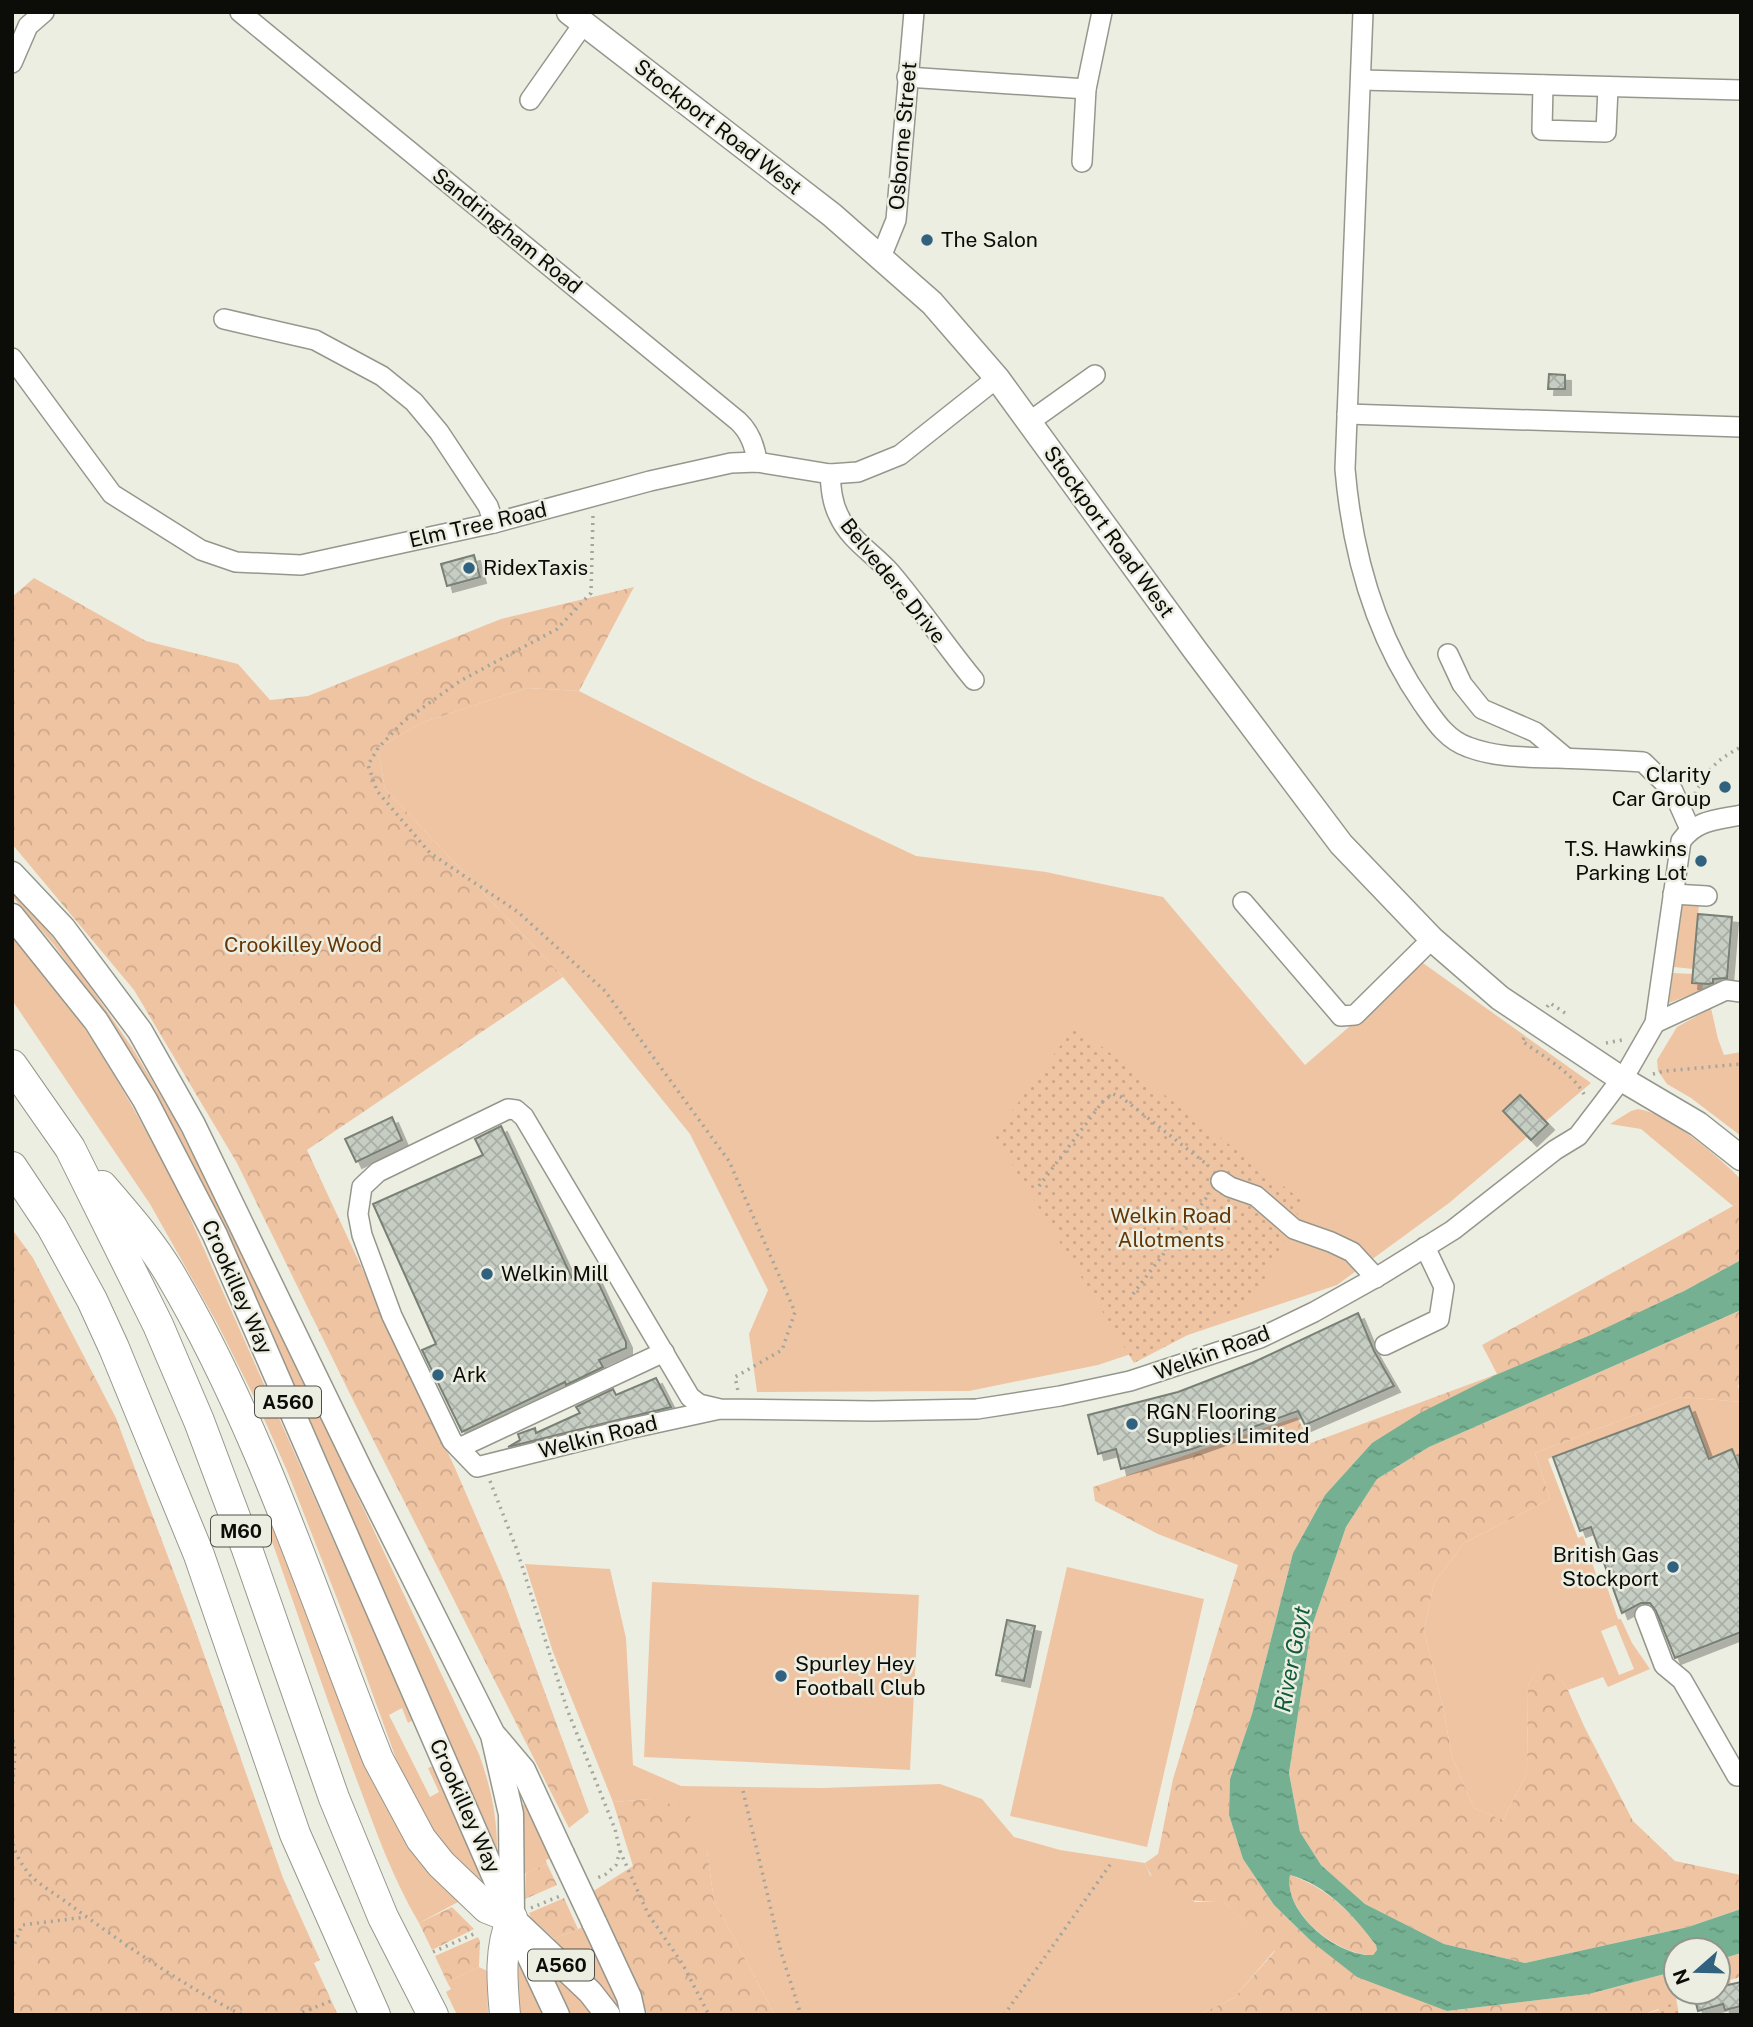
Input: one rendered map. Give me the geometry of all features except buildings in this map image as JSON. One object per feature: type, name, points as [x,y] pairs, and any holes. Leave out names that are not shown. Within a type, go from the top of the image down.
[{"type":"highway","name":"M60","points":[[12,1065],[70,1148],[144,1236],[163,1264],[223,1373],[250,1429],[378,1759],[421,1839],[466,1890],[487,1908],[519,1914]]},
{"type":"highway","name":"M60","points":[[70,1148],[158,1325],[199,1422],[247,1549],[334,1798],[383,1917],[433,2015]]},
{"type":"highway","name":"M60","points":[[12,1167],[65,1251],[120,1360],[199,1555],[295,1834],[375,2015]]},
{"type":"highway","points":[[505,2015],[502,1957],[505,1936],[519,1914]]},
{"type":"main road","name":"Stockport Road West","points":[[577,18],[832,215],[932,303],[997,378],[1195,650],[1341,844],[1432,939],[1500,998],[1620,1078],[1698,1124],[1741,1158]]},
{"type":"main road","name":"Crookilley Way","points":[[12,874],[63,928],[140,1031],[193,1125],[361,1472],[493,1735],[511,1814],[519,1914],[608,2015]]},
{"type":"main road","name":"Crookilley Way","points":[[12,916],[96,1021],[145,1100],[215,1235],[493,1870],[519,1914],[557,2015]]},
{"type":"main road","name":"Crookilley Way","points":[[493,1735],[523,1770],[629,1997],[633,2015]]},
{"type":"street","points":[[12,63],[28,26],[44,12]]},
{"type":"street","name":"Sandringham Road","points":[[240,12],[738,421],[749,435],[757,462]]},
{"type":"street","name":"Osborne Street","points":[[881,257],[896,220],[914,12]]},
{"type":"street","points":[[1082,162],[1086,89],[1102,12]]},
{"type":"street","points":[[1363,12],[1345,469],[1349,516],[1361,566],[1383,634],[1409,683],[1437,724],[1450,737],[1466,747],[1503,756],[1643,762],[1673,791],[1690,829],[1741,814]]},
{"type":"street","points":[[530,100],[577,18]]},
{"type":"street","points":[[907,77],[1086,89]]},
{"type":"street","points":[[1361,80],[1741,90]]},
{"type":"street","points":[[1543,85],[1542,130],[1606,132],[1608,88]]},
{"type":"street","points":[[223,319],[315,340],[383,376],[414,402],[439,432],[488,506],[494,523]]},
{"type":"street","name":"Elm Tree Road","points":[[12,358],[113,494],[201,550],[236,562],[301,565],[494,523],[706,467],[757,462],[830,474],[858,472],[900,455],[997,378]]},
{"type":"street","points":[[1029,422],[1095,375]]},
{"type":"street","points":[[1347,414],[1741,427]]},
{"type":"street","name":"Belvedere Drive","points":[[830,474],[832,497],[845,527],[904,588],[974,680]]},
{"type":"street","points":[[1448,654],[1462,684],[1482,709],[1535,732],[1566,758]]},
{"type":"street","name":"Welkin Road","points":[[477,1466],[720,1409],[977,1409],[1060,1396],[1130,1381],[1260,1338],[1376,1278],[1452,1230],[1555,1150],[1578,1136],[1628,1070],[1655,1023],[1681,841],[1690,829]]},
{"type":"street","points":[[1673,894],[1707,896]]},
{"type":"street","points":[[1243,902],[1341,1016],[1355,1015],[1432,939]]},
{"type":"street","points":[[1655,1023],[1726,990],[1741,992]]},
{"type":"street","points":[[459,1448],[664,1352],[524,1116],[516,1110],[508,1109],[378,1172],[362,1187],[359,1201],[358,1214],[362,1235],[392,1315],[452,1441],[459,1448],[477,1466]]},
{"type":"street","points":[[1222,1181],[1230,1187],[1256,1196],[1294,1229],[1352,1252],[1376,1278]]},
{"type":"street","points":[[1384,1345],[1438,1320],[1444,1287],[1425,1247]]},
{"type":"street","name":"Welkin Road","points":[[664,1352],[690,1397],[699,1404],[720,1409]]},
{"type":"street","points":[[1645,1615],[1664,1665],[1682,1680],[1725,1757],[1737,1776],[1741,1774]]},
{"type":"path","points":[[594,496],[591,593],[557,629],[460,681],[404,722],[378,748],[368,765],[377,791],[430,853],[518,912],[605,991],[729,1161],[795,1312],[782,1350],[736,1377],[742,1407]]},
{"type":"path","points":[[1690,829],[1692,801],[1708,769],[1741,747]]},
{"type":"path","points":[[1522,1041],[1559,1068],[1583,1091],[1595,1115]]},
{"type":"path","points":[[1620,1078],[1741,1064]]},
{"type":"path","points":[[1039,1186],[1104,1100],[1113,1094],[1121,1097],[1206,1164],[1222,1181],[1133,1294]]},
{"type":"path","points":[[477,1466],[488,1477],[517,1550],[567,1709],[615,1829],[620,1851],[648,1914],[682,1963],[709,2015]]},
{"type":"path","points":[[12,1733],[15,1754],[12,1793]]},
{"type":"path","points":[[743,1791],[781,1952],[801,2015]]},
{"type":"path","points":[[12,1837],[13,1849],[31,1876],[86,1917],[218,2003],[242,2015]]},
{"type":"path","points":[[590,1882],[616,1865],[620,1851]]},
{"type":"path","points":[[1004,2015],[1112,1862]]},
{"type":"path","points":[[519,1914],[561,1895]]},
{"type":"path","points":[[12,1950],[23,1925],[86,1917]]},
{"type":"path","points":[[433,1952],[476,1933]]},
{"type":"path","points":[[296,2015],[331,2001]]},
{"type":"green space","name":"Crookilley Wood","points":[[34,578],[146,641],[238,664],[270,700],[308,696],[501,619],[634,587],[579,691],[527,688],[421,723],[378,748],[385,789],[563,977],[307,1150],[455,1468],[505,1584],[589,1812],[569,1828],[237,1163],[134,990],[12,844],[12,597]]},
{"type":"green space","points":[[527,688],[579,691],[751,778],[916,856],[1046,872],[1163,897],[1305,1065],[1423,963],[1591,1083],[1449,1203],[1337,1285],[1098,1365],[969,1391],[757,1392],[749,1334],[768,1290],[690,1134],[563,977],[385,789],[378,748],[421,723]]},
{"type":"green space","points":[[12,889],[72,960],[133,1049],[173,1116],[246,1259],[479,1754],[493,1806],[497,1859],[110,1022],[54,945],[12,896]]},
{"type":"green space","points":[[1680,903],[1699,904],[1693,969],[1674,967]]},
{"type":"green space","points":[[12,931],[37,961],[104,1058],[180,1195],[413,1720],[408,1723],[402,1708],[389,1715],[430,1797],[439,1792],[428,1768],[433,1766],[491,1898],[441,1845],[407,1789],[288,1473],[217,1323],[150,1204],[12,1000]]},
{"type":"green space","points":[[1673,973],[1693,974],[1692,983],[1703,984],[1702,990],[1669,1003]]},
{"type":"green space","points":[[1711,1008],[1724,1055],[1741,1052],[1741,1136],[1691,1098],[1667,1084],[1658,1071],[1657,1060],[1677,1027]]},
{"type":"green space","name":"Welkin Road Allotments","points":[[1075,1026],[1304,1202],[1253,1301],[1134,1363],[994,1135]]},
{"type":"green space","points":[[1638,1109],[1650,1112],[1678,1127],[1720,1159],[1741,1179],[1741,1199],[1733,1206],[1641,1129],[1610,1124]]},
{"type":"green space","points":[[1741,1199],[1741,1260],[1684,1291],[1372,1443],[1325,1495],[1293,1553],[1252,1714],[1230,1779],[1229,1815],[1243,1859],[1274,1905],[1311,1941],[1447,2011],[1589,1994],[1662,1975],[1662,2006],[1668,2006],[1641,2015],[1198,2015],[1234,1998],[1275,1951],[1224,1902],[1199,1901],[1167,1892],[1151,1875],[1145,1863],[1158,1854],[1173,1779],[1238,1565],[1158,1534],[1095,1501],[1093,1487],[1297,1417],[1311,1443],[1497,1374],[1482,1345],[1733,1206]]},
{"type":"green space","points":[[12,1229],[33,1258],[116,1418],[194,1626],[283,1878],[320,1960],[314,1963],[338,2015],[12,2015]]},
{"type":"green space","points":[[1741,1310],[1741,1384],[1738,1385],[1741,1402],[1681,1397],[1535,1453],[1550,1499],[1464,1543],[1434,1583],[1424,1630],[1452,1757],[1474,1808],[1503,1820],[1527,1773],[1528,1686],[1543,1655],[1568,1690],[1633,1821],[1675,1861],[1741,1875],[1741,1909],[1688,1927],[1525,1963],[1444,1944],[1365,1904],[1321,1865],[1300,1832],[1289,1773],[1311,1629],[1346,1527],[1377,1479],[1429,1447]]},
{"type":"green space","points":[[1681,1397],[1741,1402],[1741,1457],[1735,1455],[1732,1449],[1709,1459],[1689,1406],[1548,1459],[1578,1538],[1583,1536],[1600,1586],[1606,1584],[1618,1619],[1621,1619],[1632,1643],[1650,1669],[1608,1687],[1603,1677],[1568,1690],[1543,1656],[1528,1686],[1527,1773],[1503,1820],[1474,1808],[1452,1757],[1424,1630],[1434,1583],[1464,1543],[1550,1499],[1535,1453]],"holes":[[[1616,1625],[1634,1669],[1619,1675],[1601,1631]]]},
{"type":"green space","points":[[268,1514],[371,1778],[394,1821],[458,1902],[419,1923],[374,1827],[263,1516]]},
{"type":"green space","points":[[525,1564],[610,1569],[626,1638],[633,1765],[681,1786],[822,1788],[940,1784],[982,1799],[1014,1837],[1060,1850],[1145,1863],[1150,1875],[1195,1902],[1224,1902],[1275,1950],[1234,1998],[1198,2015],[775,2015],[714,1901],[707,1851],[651,1799],[613,1802],[553,1652]]},
{"type":"green space","points":[[1067,1567],[1204,1599],[1147,1847],[1010,1816]]},
{"type":"green space","name":"Spurley Hey Football Club","points":[[652,1582],[919,1595],[910,1770],[644,1757]]},
{"type":"green space","points":[[651,1799],[686,1808],[707,1851],[714,1901],[775,2015],[648,2015],[592,1892],[633,1866],[613,1802]]},
{"type":"green space","points":[[521,1804],[526,1805],[551,1858],[546,1860],[547,1864],[526,1873],[519,1873]]},
{"type":"green space","points":[[547,1864],[557,1885],[525,1899],[526,1873]]},
{"type":"green space","points":[[1290,1875],[1328,1894],[1348,1912],[1376,1945],[1377,1950],[1373,1955],[1344,1948],[1316,1930],[1295,1904],[1290,1889]]},
{"type":"green space","points":[[564,1898],[578,1929],[554,1939],[529,1913]]},
{"type":"green space","points":[[452,1907],[474,1929],[432,1950],[419,1923]]},
{"type":"green space","points":[[583,1927],[619,2005],[615,2006],[551,1944],[554,1939]]},
{"type":"green space","points":[[478,1937],[479,1967],[447,1982],[435,1956]]},
{"type":"green space","points":[[513,1947],[543,2015],[521,2015],[513,1988]]},
{"type":"green space","points":[[1741,1953],[1741,1977],[1732,1979],[1732,1956]]},
{"type":"green space","points":[[479,1967],[487,1971],[488,2015],[457,2015],[446,1992],[451,1989],[447,1982]]},
{"type":"green space","points":[[550,1971],[573,1992],[592,2015],[567,2015]]},
{"type":"green space","points":[[1678,2006],[1679,2015],[1641,2015],[1659,2010],[1658,2007]]},
{"type":"water","name":"River Goyt","points":[[1741,1260],[1741,1310],[1429,1447],[1377,1479],[1346,1527],[1311,1629],[1289,1773],[1300,1832],[1321,1865],[1365,1904],[1444,1944],[1525,1963],[1688,1927],[1741,1909],[1741,1953],[1732,1956],[1732,1936],[1662,1936],[1662,1975],[1589,1994],[1447,2011],[1357,1977],[1311,1941],[1274,1905],[1243,1859],[1229,1815],[1230,1779],[1252,1714],[1293,1553],[1325,1495],[1372,1443],[1420,1413],[1498,1374],[1593,1334],[1684,1291]],"holes":[[[1290,1875],[1316,1886],[1338,1902],[1358,1923],[1376,1945],[1377,1950],[1373,1955],[1344,1949],[1330,1941],[1304,1918],[1290,1889]]]},
{"type":"place","name":"The Salon","points":[[927,240]]},
{"type":"place","name":"RidexTaxis","points":[[469,568]]},
{"type":"place","name":"Clarity Car Group","points":[[1725,787]]},
{"type":"place","name":"T.S. Hawkins Parking Lot","points":[[1701,861]]},
{"type":"place","name":"Welkin Mill","points":[[487,1274]]},
{"type":"place","name":"Ark","points":[[438,1375]]},
{"type":"place","name":"RGN Flooring Supplies Limited","points":[[1132,1424]]},
{"type":"place","name":"British Gas Stockport","points":[[1673,1567]]},
{"type":"place","name":"Spurley Hey Football Club","points":[[781,1676]]}]
